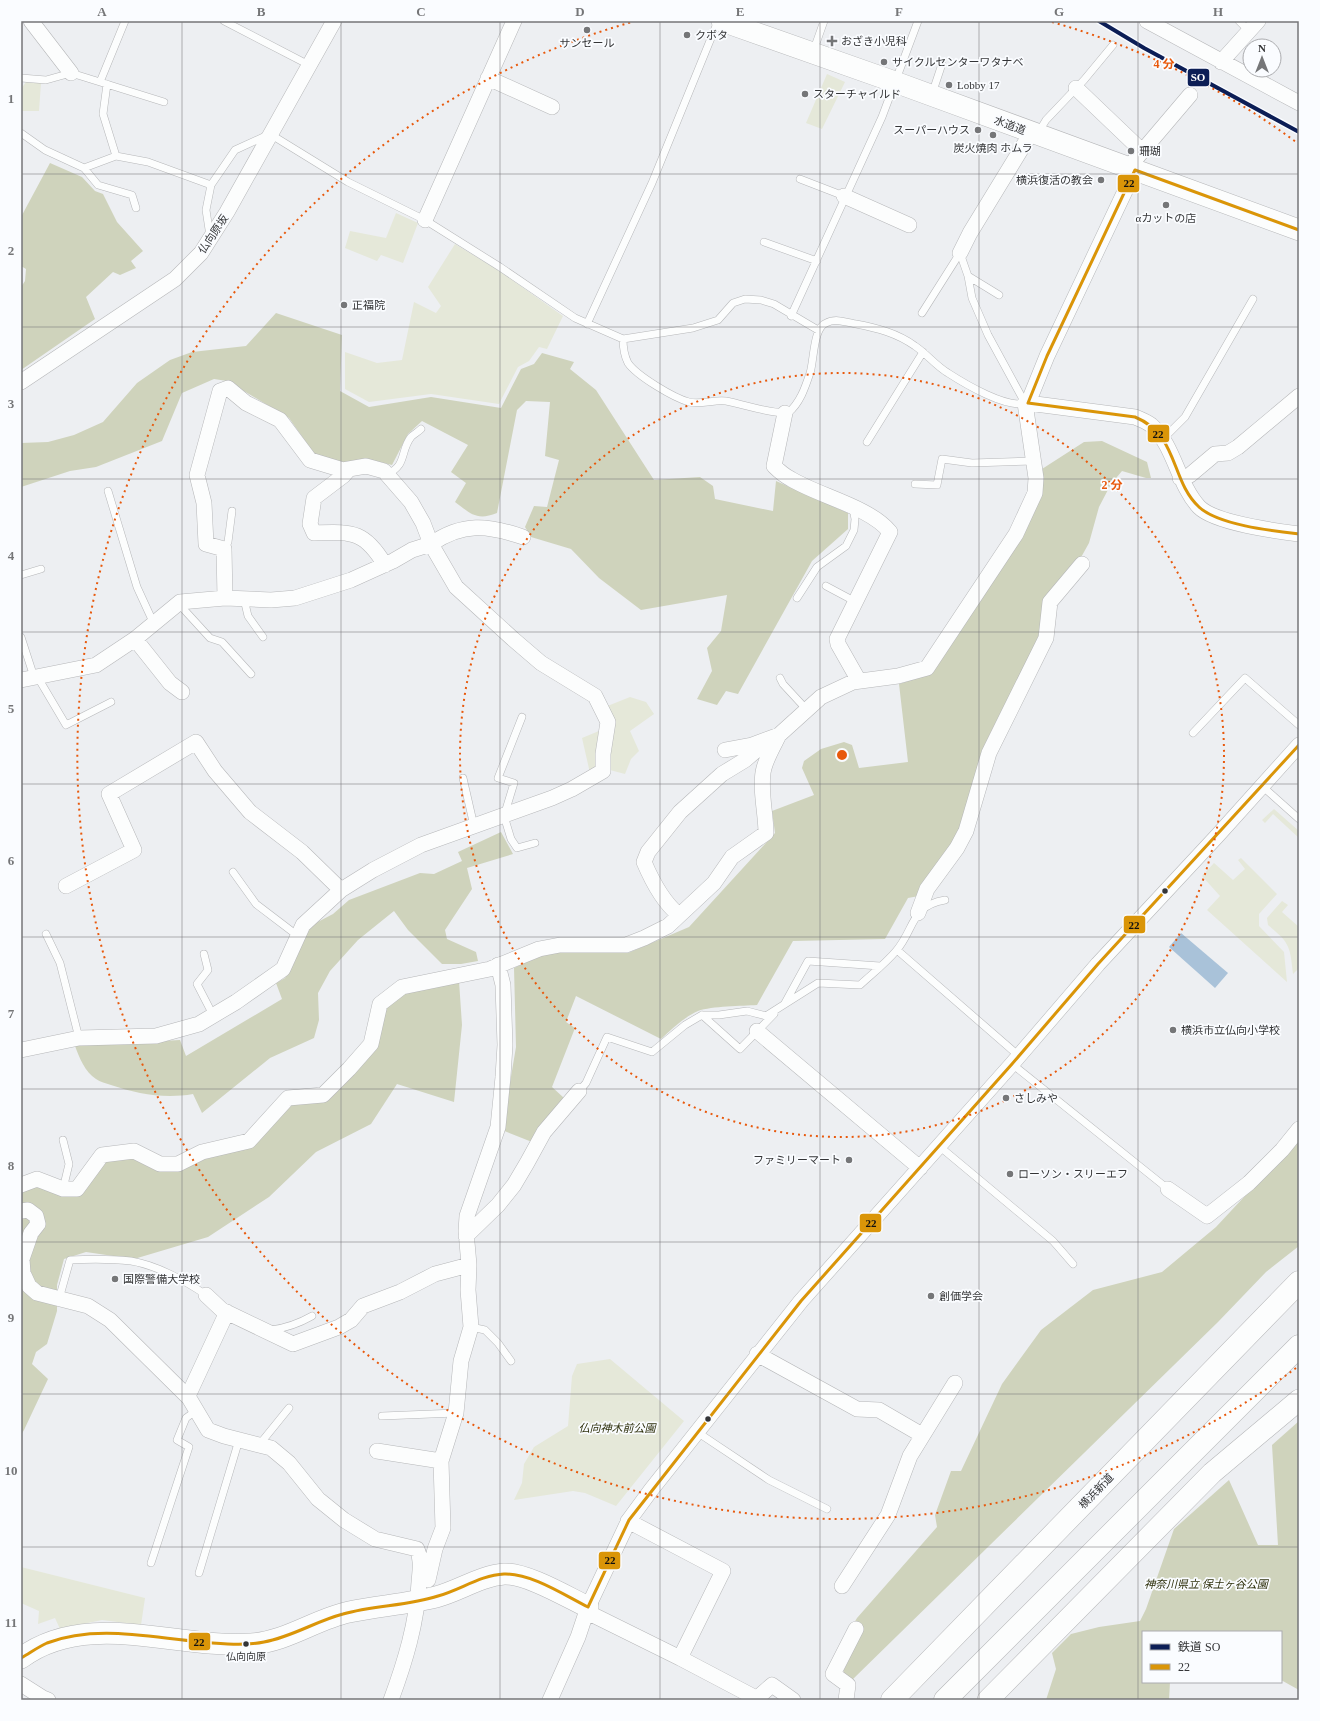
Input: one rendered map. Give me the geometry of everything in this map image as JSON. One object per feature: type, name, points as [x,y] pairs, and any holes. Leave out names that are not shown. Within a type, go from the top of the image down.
[{"type":"highway","name":"横浜新道","points":[[892,1700],[1299,1282]]},
{"type":"highway","points":[[946,1700],[1299,1346]]},
{"type":"street","points":[[31,21],[71,73]]},
{"type":"street","name":"仏向原坂","points":[[21,382],[175,279],[201,252],[227,212],[334,21]]},
{"type":"street","points":[[426,220],[514,21]]},
{"type":"street","name":"水道道","points":[[722,21],[895,82],[1299,230]]},
{"type":"street","points":[[1148,22],[1299,103]]},
{"type":"street","points":[[1221,62],[1249,24]]},
{"type":"street","points":[[488,78],[552,107]]},
{"type":"street","points":[[1076,88],[1142,151]]},
{"type":"street","points":[[680,915],[674,911],[657,888],[644,862],[648,852],[680,812],[722,774],[745,760],[821,697],[853,682],[898,676],[927,668],[1016,534],[1035,493],[1036,478],[1026,403],[1131,169],[1142,151],[1190,95]]},
{"type":"street","points":[[960,253],[970,233],[1034,134]]},
{"type":"street","points":[[844,196],[909,225]]},
{"type":"street","points":[[21,1050],[79,1038],[156,1036],[199,1024],[236,1002],[283,969],[303,925],[341,890],[373,870],[421,845],[504,816],[572,789],[603,771],[603,754],[608,722],[595,696],[541,663],[456,587],[431,544],[423,523],[411,502],[387,474],[384,471],[366,466],[343,470],[310,460],[280,420],[246,403],[228,388],[220,391],[197,475],[204,504],[206,544],[224,549],[225,598]]},
{"type":"street","points":[[1180,478],[1190,475],[1215,454],[1228,453],[1238,447],[1299,396]]},
{"type":"street","points":[[1026,403],[1135,417],[1151,425],[1163,439],[1184,486],[1200,508],[1222,519],[1267,530],[1299,534]]},
{"type":"street","points":[[785,413],[774,466],[790,479],[883,523],[890,532],[837,639],[838,644],[859,681]]},
{"type":"street","points":[[349,469],[343,476],[314,498],[310,524],[314,533],[346,532],[363,537],[376,549],[385,565]]},
{"type":"street","points":[[31,678],[96,665],[135,639],[180,602],[225,598],[271,600],[295,598],[351,580],[385,565],[412,550],[431,544],[443,536],[468,528],[500,529],[523,537]]},
{"type":"street","points":[[918,913],[927,889],[957,848],[966,831],[988,753],[1046,638],[1050,602],[1082,564]]},
{"type":"street","points":[[135,639],[170,683],[182,692]]},
{"type":"street","points":[[725,750],[752,745],[775,736]]},
{"type":"street","points":[[21,1185],[37,1179],[63,1189],[77,1190],[102,1155],[134,1151],[160,1164],[178,1164],[202,1152],[249,1141],[288,1098],[323,1095],[371,1044],[380,1004],[402,987],[440,978],[490,969],[539,949],[560,945],[626,945],[668,926],[714,883],[732,857],[766,833],[763,795],[764,769],[775,736]]},
{"type":"street","points":[[66,886],[134,850],[109,794],[196,742],[215,771],[250,812],[302,852],[341,890]]},
{"type":"street","points":[[550,1700],[578,1637],[587,1610],[628,1521],[758,1354],[801,1301],[1016,1060],[1098,964],[1299,745]]},
{"type":"street","points":[[572,789],[591,786]]},
{"type":"street","points":[[418,1600],[427,1584],[435,1549],[443,1528],[441,1460],[456,1413],[461,1361],[471,1327],[469,1265],[466,1236],[467,1216],[498,1127],[505,1045],[503,985],[498,965]]},
{"type":"street","points":[[757,1032],[920,1168]]},
{"type":"street","points":[[466,1236],[498,1205],[524,1169],[544,1132],[579,1091]]},
{"type":"street","points":[[1168,1189],[1207,1216],[1249,1183],[1282,1150],[1299,1129]]},
{"type":"street","points":[[21,1211],[28,1210],[36,1216],[38,1224],[30,1233],[22,1259],[23,1273],[29,1286],[37,1293],[88,1306],[110,1320],[188,1396],[208,1430],[224,1436],[271,1448],[289,1463],[318,1499],[344,1520],[375,1539],[417,1549],[421,1559],[418,1600],[414,1625],[401,1673],[391,1700]]},
{"type":"street","points":[[206,1295],[222,1310],[292,1344],[339,1327],[351,1320],[363,1306],[400,1292],[435,1274],[469,1265]]},
{"type":"street","points":[[188,1396],[227,1312]]},
{"type":"street","points":[[758,1354],[857,1409],[879,1410],[922,1435]]},
{"type":"street","points":[[842,1586],[888,1514],[910,1456],[954,1383]]},
{"type":"street","points":[[988,1700],[1212,1474],[1299,1400]]},
{"type":"street","points":[[376,1451],[441,1460]]},
{"type":"street","points":[[628,1521],[723,1571],[680,1658]]},
{"type":"street","points":[[21,1658],[49,1643],[73,1636],[102,1632],[224,1645],[253,1644],[268,1641],[348,1612],[437,1597],[487,1577],[506,1574],[518,1575],[530,1580],[755,1699],[772,1685],[793,1700]]},
{"type":"street","points":[[846,1700],[848,1685],[834,1674],[856,1629]]},
{"type":"street","points":[[21,1684],[48,1700]]},
{"type":"lane","points":[[116,156],[104,114],[104,83],[125,21]]},
{"type":"lane","points":[[224,21],[309,65]]},
{"type":"lane","points":[[587,324],[652,184],[718,21]]},
{"type":"lane","points":[[812,54],[824,21]]},
{"type":"lane","points":[[791,316],[817,261],[844,196],[882,117],[918,21]]},
{"type":"lane","points":[[1034,134],[1113,45]]},
{"type":"lane","points":[[931,96],[942,64]]},
{"type":"lane","points":[[21,78],[46,80],[71,73],[164,102]]},
{"type":"lane","points":[[21,133],[45,150],[84,168],[98,185],[132,195],[136,208]]},
{"type":"lane","points":[[210,239],[206,210],[211,185],[235,150],[270,134],[348,182],[426,220],[500,267],[559,308],[587,324],[623,339],[693,328],[718,320],[733,303],[745,299],[761,300],[774,304],[791,316],[818,330]]},
{"type":"lane","points":[[84,168],[116,156],[148,162],[211,185]]},
{"type":"lane","points":[[800,179],[844,196]]},
{"type":"lane","points":[[764,242],[817,261]]},
{"type":"lane","points":[[623,339],[623,352],[629,364],[645,378],[671,395],[690,402],[709,403],[723,401],[788,413],[796,407],[810,372],[818,330],[825,323],[837,320],[884,330],[915,346],[947,373],[993,397],[1019,405],[1026,403],[988,335],[972,298],[968,276],[960,253]]},
{"type":"lane","points":[[922,313],[960,253]]},
{"type":"lane","points":[[968,276],[999,295]]},
{"type":"lane","points":[[1163,439],[1185,417],[1253,299]]},
{"type":"lane","points":[[867,442],[923,352]]},
{"type":"lane","points":[[387,474],[396,471],[403,458],[410,439],[421,429]]},
{"type":"lane","points":[[915,484],[937,485],[942,459],[972,463],[1033,461]]},
{"type":"lane","points":[[108,491],[138,587],[154,624]]},
{"type":"lane","points":[[797,598],[817,567],[846,546],[854,530],[855,519],[853,508]]},
{"type":"lane","points":[[224,549],[228,542],[232,511]]},
{"type":"lane","points":[[21,575],[41,569]]},
{"type":"lane","points":[[826,586],[856,602]]},
{"type":"lane","points":[[244,599],[248,616],[263,637]]},
{"type":"lane","points":[[178,604],[210,638],[222,642],[251,674]]},
{"type":"lane","points":[[21,637],[31,678],[66,725],[111,702]]},
{"type":"lane","points":[[780,678],[783,684],[807,710]]},
{"type":"lane","points":[[1193,733],[1245,678],[1299,725]]},
{"type":"lane","points":[[522,717],[498,778],[514,784],[504,816],[511,838],[517,848],[536,843]]},
{"type":"lane","points":[[463,778],[474,826]]},
{"type":"lane","points":[[1262,786],[1299,819]]},
{"type":"lane","points":[[233,872],[256,904],[298,936]]},
{"type":"lane","points":[[579,1091],[586,1083],[606,1036],[652,1052],[685,1025],[702,1015],[747,1011],[766,1016],[818,983],[860,985],[897,950],[918,913],[932,902],[945,900]]},
{"type":"lane","points":[[46,934],[60,963],[79,1038]]},
{"type":"lane","points":[[897,950],[1016,1060],[1168,1189]]},
{"type":"lane","points":[[204,954],[208,970],[198,984],[213,1015]]},
{"type":"lane","points":[[702,1015],[740,1050],[784,1004],[808,961],[880,966]]},
{"type":"lane","points":[[63,1140],[69,1164],[63,1189]]},
{"type":"lane","points":[[939,1146],[1053,1241],[1073,1264]]},
{"type":"lane","points":[[59,1299],[70,1260],[132,1262],[158,1270],[188,1282],[206,1295]]},
{"type":"lane","points":[[266,1331],[284,1328],[300,1323],[312,1316]]},
{"type":"lane","points":[[471,1327],[486,1330],[511,1361]]},
{"type":"lane","points":[[259,1445],[289,1408]]},
{"type":"lane","points":[[151,1563],[189,1447],[177,1440],[186,1418],[197,1410]]},
{"type":"lane","points":[[382,1416],[456,1413]]},
{"type":"lane","points":[[697,1432],[769,1480],[827,1509]]},
{"type":"lane","points":[[199,1573],[239,1440]]},
{"type":"green space","points":[[827,74],[845,82],[822,129],[806,123]]},
{"type":"green space","points":[[26,82],[41,83],[39,111],[21,111],[21,89]]},
{"type":"green space","points":[[50,163],[82,177],[95,191],[103,194],[117,222],[143,251],[131,261],[136,268],[120,275],[113,272],[86,297],[95,319],[21,370],[21,287],[25,281],[26,269],[21,266],[21,217]]},
{"type":"green space","points":[[396,213],[418,223],[403,263],[381,255],[377,261],[345,248],[350,231],[386,238]]},
{"type":"green space","points":[[455,244],[498,270],[563,316],[547,349],[539,347],[529,361],[518,367],[499,404],[431,394],[369,402],[345,389],[345,352],[377,363],[402,360],[414,302],[436,313],[441,306],[428,287]]},
{"type":"green space","points":[[276,313],[342,335],[340,391],[369,407],[431,397],[501,408],[521,369],[534,364],[542,353],[574,362],[570,369],[596,390],[654,480],[700,477],[713,486],[715,499],[773,511],[776,481],[848,513],[848,529],[812,561],[738,694],[726,691],[717,705],[697,699],[712,671],[707,648],[721,631],[727,595],[641,610],[599,578],[571,549],[531,537],[525,527],[534,506],[547,507],[559,460],[545,456],[550,402],[526,401],[517,410],[497,513],[484,516],[474,515],[455,502],[466,483],[451,472],[468,445],[422,421],[408,434],[392,465],[372,460],[349,464],[315,455],[289,418],[227,381],[214,379],[182,393],[162,441],[96,467],[70,471],[21,487],[21,443],[48,442],[74,435],[103,422],[137,383],[170,360],[192,352],[246,346]]},
{"type":"green space","points":[[1102,441],[1147,462],[1151,478],[1122,471],[1111,484],[1099,507],[1089,543],[1079,561],[1045,601],[1042,637],[962,830],[919,896],[908,898],[885,939],[793,941],[757,1005],[719,1007],[698,1011],[683,1020],[661,1039],[576,996],[566,1022],[575,1028],[552,1087],[564,1098],[532,1142],[502,1130],[516,1047],[514,968],[542,954],[560,950],[628,953],[689,927],[775,833],[772,811],[814,795],[802,768],[804,761],[821,749],[844,742],[852,745],[859,768],[908,762],[899,684],[932,673],[1022,535],[1042,469],[1084,442]]},
{"type":"green space","points":[[630,697],[646,702],[654,714],[630,731],[639,751],[631,759],[625,774],[606,769],[590,773],[582,738],[611,726],[605,707]]},
{"type":"green space","points":[[1274,809],[1299,831],[1299,838],[1273,814],[1265,823],[1262,820]]},
{"type":"green space","points":[[501,832],[513,854],[467,868],[472,889],[445,930],[447,939],[476,952],[478,961],[461,964],[442,964],[408,930],[394,911],[358,940],[330,971],[318,993],[319,1020],[314,1038],[270,1058],[202,1113],[193,1094],[172,1096],[151,1095],[101,1082],[92,1076],[78,1055],[75,1046],[180,1040],[186,1056],[282,999],[276,983],[285,978],[310,926],[333,914],[349,900],[420,873],[434,874],[462,861],[458,852]]},
{"type":"green space","points":[[1241,858],[1277,894],[1259,914],[1259,926],[1284,952],[1287,982],[1207,910],[1220,896],[1202,876],[1214,863],[1233,880],[1245,869],[1238,860]]},
{"type":"green space","points":[[1282,901],[1288,905],[1282,912],[1299,927],[1299,968],[1293,974],[1288,946],[1281,936],[1268,925],[1267,918]]},
{"type":"green space","points":[[459,981],[462,1025],[454,1102],[397,1084],[371,1124],[316,1152],[269,1197],[208,1237],[134,1259],[86,1252],[64,1259],[57,1285],[57,1311],[47,1344],[36,1352],[32,1364],[48,1379],[21,1435],[21,1190],[37,1184],[61,1196],[81,1195],[106,1160],[133,1157],[159,1168],[219,1151],[253,1145],[290,1101],[325,1099],[374,1051],[384,1006],[404,992]]},
{"type":"green space","points":[[1299,1138],[1299,1246],[1266,1272],[1218,1322],[852,1680],[844,1673],[842,1666],[863,1632],[854,1623],[937,1527],[935,1515],[951,1471],[961,1471],[1002,1384],[1041,1330],[1093,1290],[1162,1272],[1216,1227]]},
{"type":"green space","name":"仏向神木前公園","points":[[610,1359],[684,1421],[616,1506],[585,1493],[573,1491],[514,1500],[522,1483],[524,1464],[534,1447],[568,1426],[572,1376],[577,1364]]},
{"type":"green space","name":"神奈川県立 保土ヶ谷公園","points":[[1299,1421],[1299,1690],[1282,1681],[1282,1631],[1142,1631],[1142,1683],[1170,1683],[1169,1700],[1046,1700],[1056,1669],[1052,1653],[1071,1634],[1099,1627],[1140,1621],[1146,1609],[1174,1529],[1229,1480],[1258,1545],[1278,1545],[1272,1445]]},
{"type":"green space","points":[[21,1567],[145,1598],[141,1625],[102,1620],[60,1629],[55,1618],[38,1624],[39,1611],[21,1603]]},
{"type":"water","points":[[1181,933],[1228,973],[1215,988],[1169,947]]},
{"type":"rail line","name":"SO","points":[[1099,21],[1144,48],[1299,132]]},
{"type":"transit line","name":"22","points":[[1299,230],[1135,170],[1047,356],[1028,403],[1135,417],[1149,425],[1167,446],[1183,484],[1199,507],[1208,513],[1232,523],[1299,534]]},
{"type":"transit line","name":"22","points":[[21,1658],[47,1643],[66,1637],[85,1634],[125,1634],[226,1644],[249,1644],[264,1642],[274,1640],[343,1614],[427,1599],[487,1577],[504,1574],[525,1577],[536,1581],[588,1607],[629,1520],[801,1301],[1012,1064],[1098,964],[1299,745]]},
{"type":"place","name":"サンセール","points":[[587,30]]},
{"type":"place","name":"クボタ","points":[[687,35]]},
{"type":"place","name":"おざき小児科","points":[[832,41]]},
{"type":"place","name":"サイクルセンターワタナベ","points":[[884,62]]},
{"type":"place","name":"Lobby 17","points":[[949,85]]},
{"type":"place","name":"スターチャイルド","points":[[805,94]]},
{"type":"place","name":"スーパーハウス","points":[[978,130]]},
{"type":"place","name":"炭火焼肉 ホムラ","points":[[993,135]]},
{"type":"place","name":"珊瑚","points":[[1131,151]]},
{"type":"place","name":"横浜復活の教会","points":[[1101,180]]},
{"type":"place","name":"αカットの店","points":[[1166,205]]},
{"type":"place","name":"正福院","points":[[344,305]]},
{"type":"place","name":"横浜市立仏向小学校","points":[[1173,1030]]},
{"type":"place","name":"さしみや","points":[[1006,1098]]},
{"type":"place","name":"ファミリーマート","points":[[849,1160]]},
{"type":"place","name":"ローソン・スリーエフ","points":[[1010,1174]]},
{"type":"place","name":"国際警備大学校","points":[[115,1279]]},
{"type":"place","name":"創価学会","points":[[931,1296]]},
{"type":"place","name":"仏向向原","points":[[246,1644]]}]
